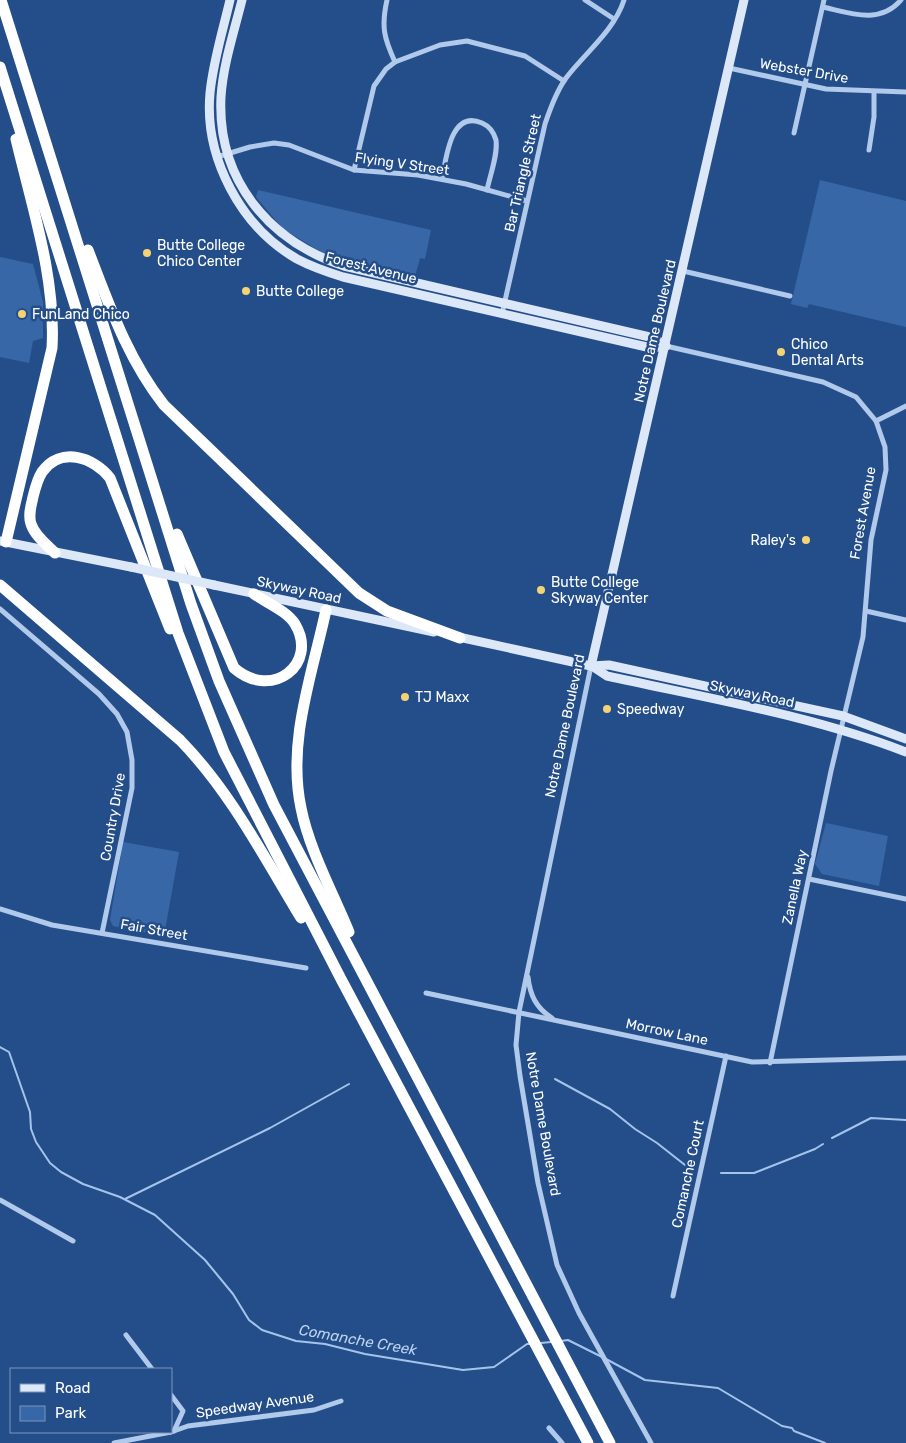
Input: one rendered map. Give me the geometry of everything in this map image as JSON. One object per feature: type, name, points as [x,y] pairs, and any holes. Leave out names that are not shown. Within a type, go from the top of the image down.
[{"type":"highway","points":[[1,0],[192,604],[230,707],[274,805],[610,1443]]},
{"type":"highway","points":[[0,67],[178,632],[224,752],[250,806],[354,1004],[588,1443]]},
{"type":"highway","points":[[3,542],[52,348],[53,323],[46,270],[12,122],[10,98]]},
{"type":"highway","points":[[60,184],[124,341],[144,380],[164,405],[359,593],[387,611],[460,638]]},
{"type":"highway","points":[[55,553],[37,535],[31,523],[30,513],[36,484],[42,471],[54,462],[74,457],[92,461],[103,469],[110,478],[178,651],[198,687]]},
{"type":"highway","points":[[148,463],[234,668],[248,679],[270,682],[281,678],[294,666],[299,658],[299,636],[296,626],[290,617],[254,594]]},
{"type":"highway","points":[[0,585],[180,740],[197,757],[231,804],[310,931],[324,957],[341,979]]},
{"type":"highway","points":[[326,610],[298,736],[298,792],[307,829],[372,989]]},
{"type":"street","name":"Forest Avenue","points":[[230,0],[210,93],[210,114],[217,157],[228,185],[258,228],[277,246],[297,259],[343,278],[651,348],[666,346]]},
{"type":"street","name":"Forest Avenue","points":[[242,0],[221,97],[221,118],[228,153],[244,192],[256,208],[277,230],[298,246],[321,258],[344,266],[654,338],[666,346],[834,385],[856,397],[876,421],[885,447],[886,470],[870,540],[866,611],[861,644],[844,716]]},
{"type":"street","points":[[387,0],[383,27],[385,40],[395,62]]},
{"type":"street","points":[[585,0],[614,18]]},
{"type":"street","name":"Bar Triangle Street","points":[[502,314],[545,124],[564,81],[606,32],[624,0]]},
{"type":"street","name":"Notre Dame Boulevard","points":[[651,1443],[579,1313],[557,1265],[538,1183],[520,1076],[516,1045],[518,1012],[591,666],[744,0]]},
{"type":"street","points":[[794,133],[824,0]]},
{"type":"street","points":[[823,7],[873,16],[887,12],[901,0]]},
{"type":"street","points":[[354,170],[374,86],[386,69],[395,62],[440,45],[467,41],[525,56],[564,81]]},
{"type":"street","name":"Webster Drive","points":[[729,68],[826,89],[906,92]]},
{"type":"street","points":[[869,150],[874,117],[874,92]]},
{"type":"street","points":[[442,180],[451,138],[455,130],[462,124],[471,121],[480,122],[487,126],[496,141],[487,190]]},
{"type":"street","name":"Flying V Street","points":[[217,157],[274,143],[289,145],[354,170],[418,175],[527,201]]},
{"type":"street","points":[[683,271],[790,296]]},
{"type":"street","points":[[876,421],[906,406]]},
{"type":"street","name":"Skyway Road","points":[[3,542],[131,567],[591,666],[609,665],[844,716],[906,738]]},
{"type":"street","name":"Country Drive","points":[[0,608],[99,694],[117,714],[126,732],[132,760],[132,788],[102,933]]},
{"type":"street","points":[[866,611],[906,620]]},
{"type":"street","name":"Skyway Road","points":[[591,666],[606,676],[840,729],[906,752]]},
{"type":"street","name":"Zanella Way","points":[[770,1063],[844,716]]},
{"type":"street","points":[[809,879],[906,899]]},
{"type":"street","name":"Fair Street","points":[[0,909],[52,925],[306,968]]},
{"type":"street","points":[[528,971],[530,990],[536,1004],[546,1014],[556,1020]]},
{"type":"street","name":"Morrow Lane","points":[[426,993],[726,1056],[770,1063],[906,1058]]},
{"type":"street","name":"Comanche Court","points":[[673,1296],[726,1056]]},
{"type":"street","points":[[0,1200],[74,1242]]},
{"type":"street","points":[[126,1335],[151,1368]]},
{"type":"street","points":[[172,1396],[183,1411],[172,1431]]},
{"type":"street","name":"Speedway Avenue","points":[[172,1431],[188,1426],[314,1410],[341,1401]]},
{"type":"street","points":[[549,1428],[562,1443]]},
{"type":"street","name":"Speedway Avenue","points":[[114,1443],[162,1433]]},
{"type":"green space","points":[[820,180],[906,201],[906,327],[809,304],[807,308],[791,304]]},
{"type":"green space","points":[[258,190],[431,230],[425,259],[420,258],[415,276],[323,253],[283,229],[256,197]]},
{"type":"green space","name":"FunLand Chico","points":[[0,257],[33,264],[43,302],[43,338],[33,341],[29,363],[0,357]]},
{"type":"green space","points":[[826,823],[888,836],[879,886],[822,874],[815,864]]},
{"type":"green space","points":[[123,842],[179,852],[164,936],[113,926],[110,920]]},
{"type":"waterway","name":"Comanche Creek","points":[[0,1047],[9,1052],[30,1112],[31,1129],[36,1142],[50,1163],[61,1172],[83,1184],[120,1197],[155,1215],[205,1260],[233,1294],[249,1320],[262,1330],[296,1341],[325,1344],[365,1354],[463,1370],[494,1367],[527,1344],[531,1344]]},
{"type":"waterway","points":[[555,1079],[610,1109],[685,1165]]},
{"type":"waterway","points":[[125,1199],[270,1128],[349,1084]]},
{"type":"waterway","points":[[832,1138],[871,1118],[906,1120]]},
{"type":"waterway","points":[[721,1173],[754,1173],[815,1149],[823,1144]]},
{"type":"waterway","name":"Comanche Creek","points":[[561,1341],[568,1340],[602,1357]]},
{"type":"waterway","name":"Comanche Creek","points":[[541,1343],[551,1342]]},
{"type":"waterway","name":"Comanche Creek","points":[[606,1359],[645,1380],[718,1388],[782,1426],[792,1428],[794,1431],[825,1443]]},
{"type":"place","name":"Butte College Chico Center","points":[[147,253]]},
{"type":"place","name":"Butte College","points":[[246,291]]},
{"type":"place","name":"FunLand Chico","points":[[22,314]]},
{"type":"place","name":"Chico Dental Arts","points":[[781,352]]},
{"type":"place","name":"Raley's","points":[[806,540]]},
{"type":"place","name":"Butte College Skyway Center","points":[[541,590]]},
{"type":"place","name":"TJ Maxx","points":[[405,697]]},
{"type":"place","name":"Speedway","points":[[607,709]]}]
